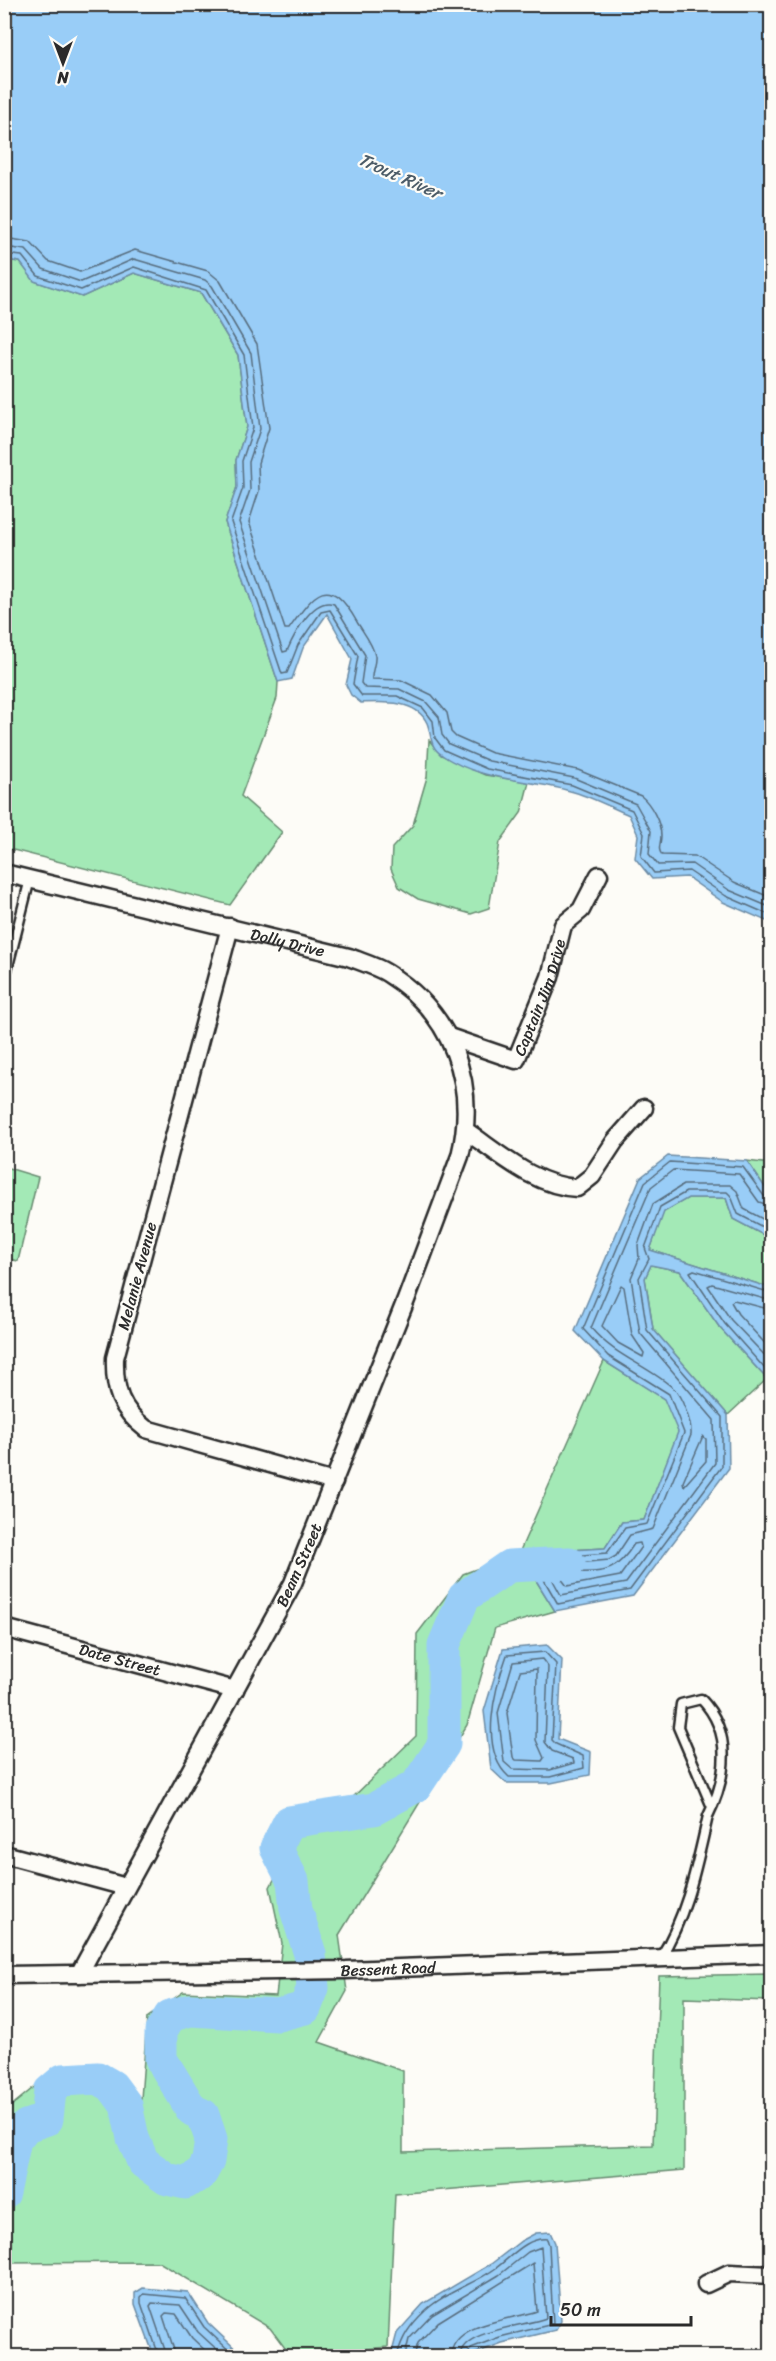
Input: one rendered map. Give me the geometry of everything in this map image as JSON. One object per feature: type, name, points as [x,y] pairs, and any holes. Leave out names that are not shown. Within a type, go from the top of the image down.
[{"type":"street","name":"Dolly Drive","points":[[4,873],[349,957],[386,972],[417,995],[436,1016],[449,1037],[464,1078],[466,1131]]},
{"type":"street","name":"Captain Jim Drive","points":[[449,1037],[516,1060],[550,977],[563,925],[581,910],[599,875]]},
{"type":"street","name":"Melanie Avenue","points":[[230,927],[115,1358],[114,1377],[130,1417],[146,1429],[334,1482]]},
{"type":"street","points":[[466,1131],[526,1172],[558,1187],[577,1188],[592,1176],[615,1141],[644,1108]]},
{"type":"street","name":"Beam Street","points":[[79,1974],[293,1583],[411,1289],[460,1156],[466,1131]]},
{"type":"street","name":"Date Street","points":[[4,1628],[235,1690]]},
{"type":"street","points":[[4,1854],[126,1887]]},
{"type":"street","name":"Bessent Road","points":[[4,1975],[346,1970],[771,1954]]},
{"type":"street","points":[[706,2284],[729,2273],[771,2275]]},
{"type":"lane","points":[[4,982],[30,879]]},
{"type":"lane","points":[[660,1958],[671,1940],[686,1900],[712,1807],[719,1792],[723,1734],[714,1712],[701,1699],[691,1700],[681,1704],[678,1727],[712,1807]]},
{"type":"green space","points":[[5,260],[20,262],[35,281],[82,297],[134,273],[201,293],[238,355],[247,427],[236,460],[237,487],[225,522],[278,682],[277,698],[241,796],[282,832],[230,905],[5,848]]},
{"type":"green space","points":[[429,740],[441,755],[485,775],[529,782],[521,813],[500,842],[489,908],[471,914],[418,899],[399,887],[391,869],[392,848],[413,825],[427,777]]},
{"type":"green space","points":[[747,1161],[771,1164],[771,1196]]},
{"type":"green space","points":[[5,1167],[38,1177],[18,1261],[5,1258]]},
{"type":"green space","points":[[688,1198],[726,1198],[733,1219],[771,1239],[771,1288],[650,1250],[663,1212]]},
{"type":"green space","points":[[651,1265],[680,1271],[720,1328],[767,1379],[728,1415],[653,1329],[645,1278]]},
{"type":"green space","points":[[604,1361],[665,1399],[679,1431],[644,1520],[622,1522],[605,1548],[519,1553]]},
{"type":"green space","points":[[519,1553],[555,1611],[495,1628],[467,1725],[339,1935],[347,1991],[319,2042],[403,2071],[403,2152],[653,2145],[659,1976],[771,1974],[771,2001],[684,1998],[684,2170],[395,2194],[388,2347],[347,2351],[346,2356],[291,2356],[270,2328],[159,2262],[5,2263],[5,2111],[49,2075],[100,2067],[141,2099],[147,2018],[183,1992],[276,1996],[282,1943],[270,1887],[277,1874],[267,1831],[287,1809],[350,1800],[416,1736],[417,1634],[463,1574]]},
{"type":"water","name":"Trout River","points":[[5,4],[771,5],[771,923],[723,902],[687,877],[652,879],[635,858],[638,835],[629,815],[577,793],[488,775],[456,764],[438,752],[427,723],[415,710],[398,704],[361,703],[351,695],[346,685],[352,659],[327,614],[303,648],[292,679],[278,682],[225,522],[237,487],[236,460],[247,427],[238,355],[201,293],[134,273],[82,297],[34,281],[20,262],[5,260]]},
{"type":"water","points":[[668,1156],[747,1161],[771,1196],[771,1239],[733,1219],[726,1198],[688,1198],[664,1212],[650,1250],[771,1288],[771,1374],[767,1379],[720,1328],[680,1271],[651,1265],[645,1278],[653,1329],[728,1415],[729,1468],[633,1596],[555,1611],[519,1553],[605,1548],[622,1522],[644,1520],[678,1432],[664,1399],[604,1361],[575,1331],[640,1178]]},
{"type":"water","points":[[547,1645],[562,1660],[558,1739],[591,1752],[590,1775],[551,1783],[506,1783],[491,1769],[484,1711],[503,1649]]},
{"type":"water","points":[[550,2232],[555,2243],[561,2321],[556,2330],[502,2343],[468,2356],[391,2356],[397,2333],[423,2304],[491,2264],[521,2241],[536,2233]]},
{"type":"water","points":[[143,2288],[188,2292],[208,2323],[243,2356],[154,2356],[135,2304],[135,2293]]},
{"type":"waterway","points":[[4,2193],[15,2140],[26,2126],[47,2119],[50,2091],[63,2080],[98,2078],[112,2086],[126,2105],[133,2138],[143,2162],[167,2179],[185,2183],[201,2174],[208,2161],[211,2139],[203,2115],[192,2110],[161,2059],[161,2031],[170,2016],[190,2010],[278,2015],[305,2008],[313,1988],[310,1954],[296,1909],[293,1881],[276,1848],[289,1822],[374,1809],[416,1786],[444,1744],[444,1645],[464,1597],[509,1566],[569,1563]]}]
